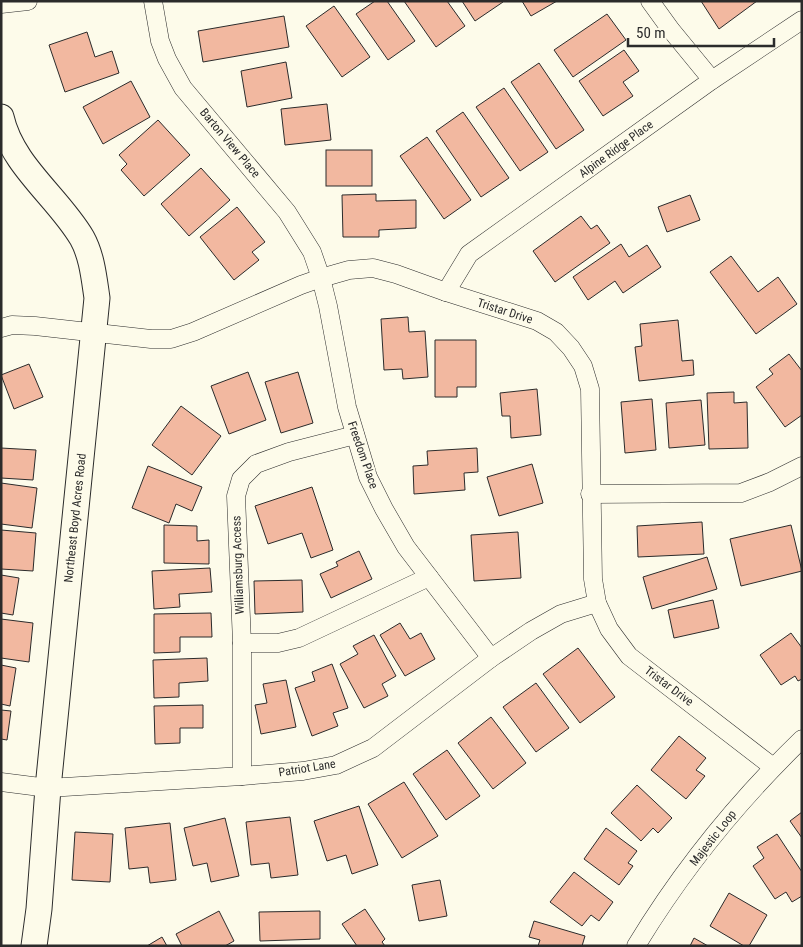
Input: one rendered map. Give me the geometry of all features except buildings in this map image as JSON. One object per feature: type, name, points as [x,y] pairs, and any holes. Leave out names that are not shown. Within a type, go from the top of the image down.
[{"type":"street","points":[[1,4],[28,1]]},
{"type":"street","name":"Barton View Place","points":[[154,1],[160,41],[167,59],[183,88],[287,212],[312,252],[321,278]]},
{"type":"street","points":[[650,1],[712,80]]},
{"type":"street","name":"Alpine Ridge Place","points":[[446,292],[469,254],[712,80],[802,20]]},
{"type":"street","name":"Northeast Boyd Acres Road","points":[[1,117],[15,150],[33,176],[66,214],[84,240],[92,266],[97,298],[34,946]]},
{"type":"street","name":"Tristar Drive","points":[[1,328],[35,326],[151,339],[171,339],[193,332],[321,278],[349,270],[373,268],[537,321],[556,332],[571,348],[583,366],[590,389],[590,494],[593,578],[597,603],[609,629],[629,656],[772,767]]},
{"type":"street","name":"Freedom Place","points":[[321,278],[347,407],[368,477],[406,547],[491,658]]},
{"type":"street","name":"Williamsburg Access","points":[[242,776],[242,643],[236,496],[241,479],[256,464],[289,452],[355,434]]},
{"type":"street","points":[[590,494],[741,492],[770,482],[802,466]]},
{"type":"street","points":[[242,643],[278,643],[299,638],[429,577]]},
{"type":"street","name":"Patriot Lane","points":[[1,782],[48,788],[242,776],[304,771],[336,765],[373,748],[491,658],[561,614],[597,603]]},
{"type":"street","name":"Majestic Loop","points":[[636,946],[661,905],[709,841],[772,767],[802,739]]}]
